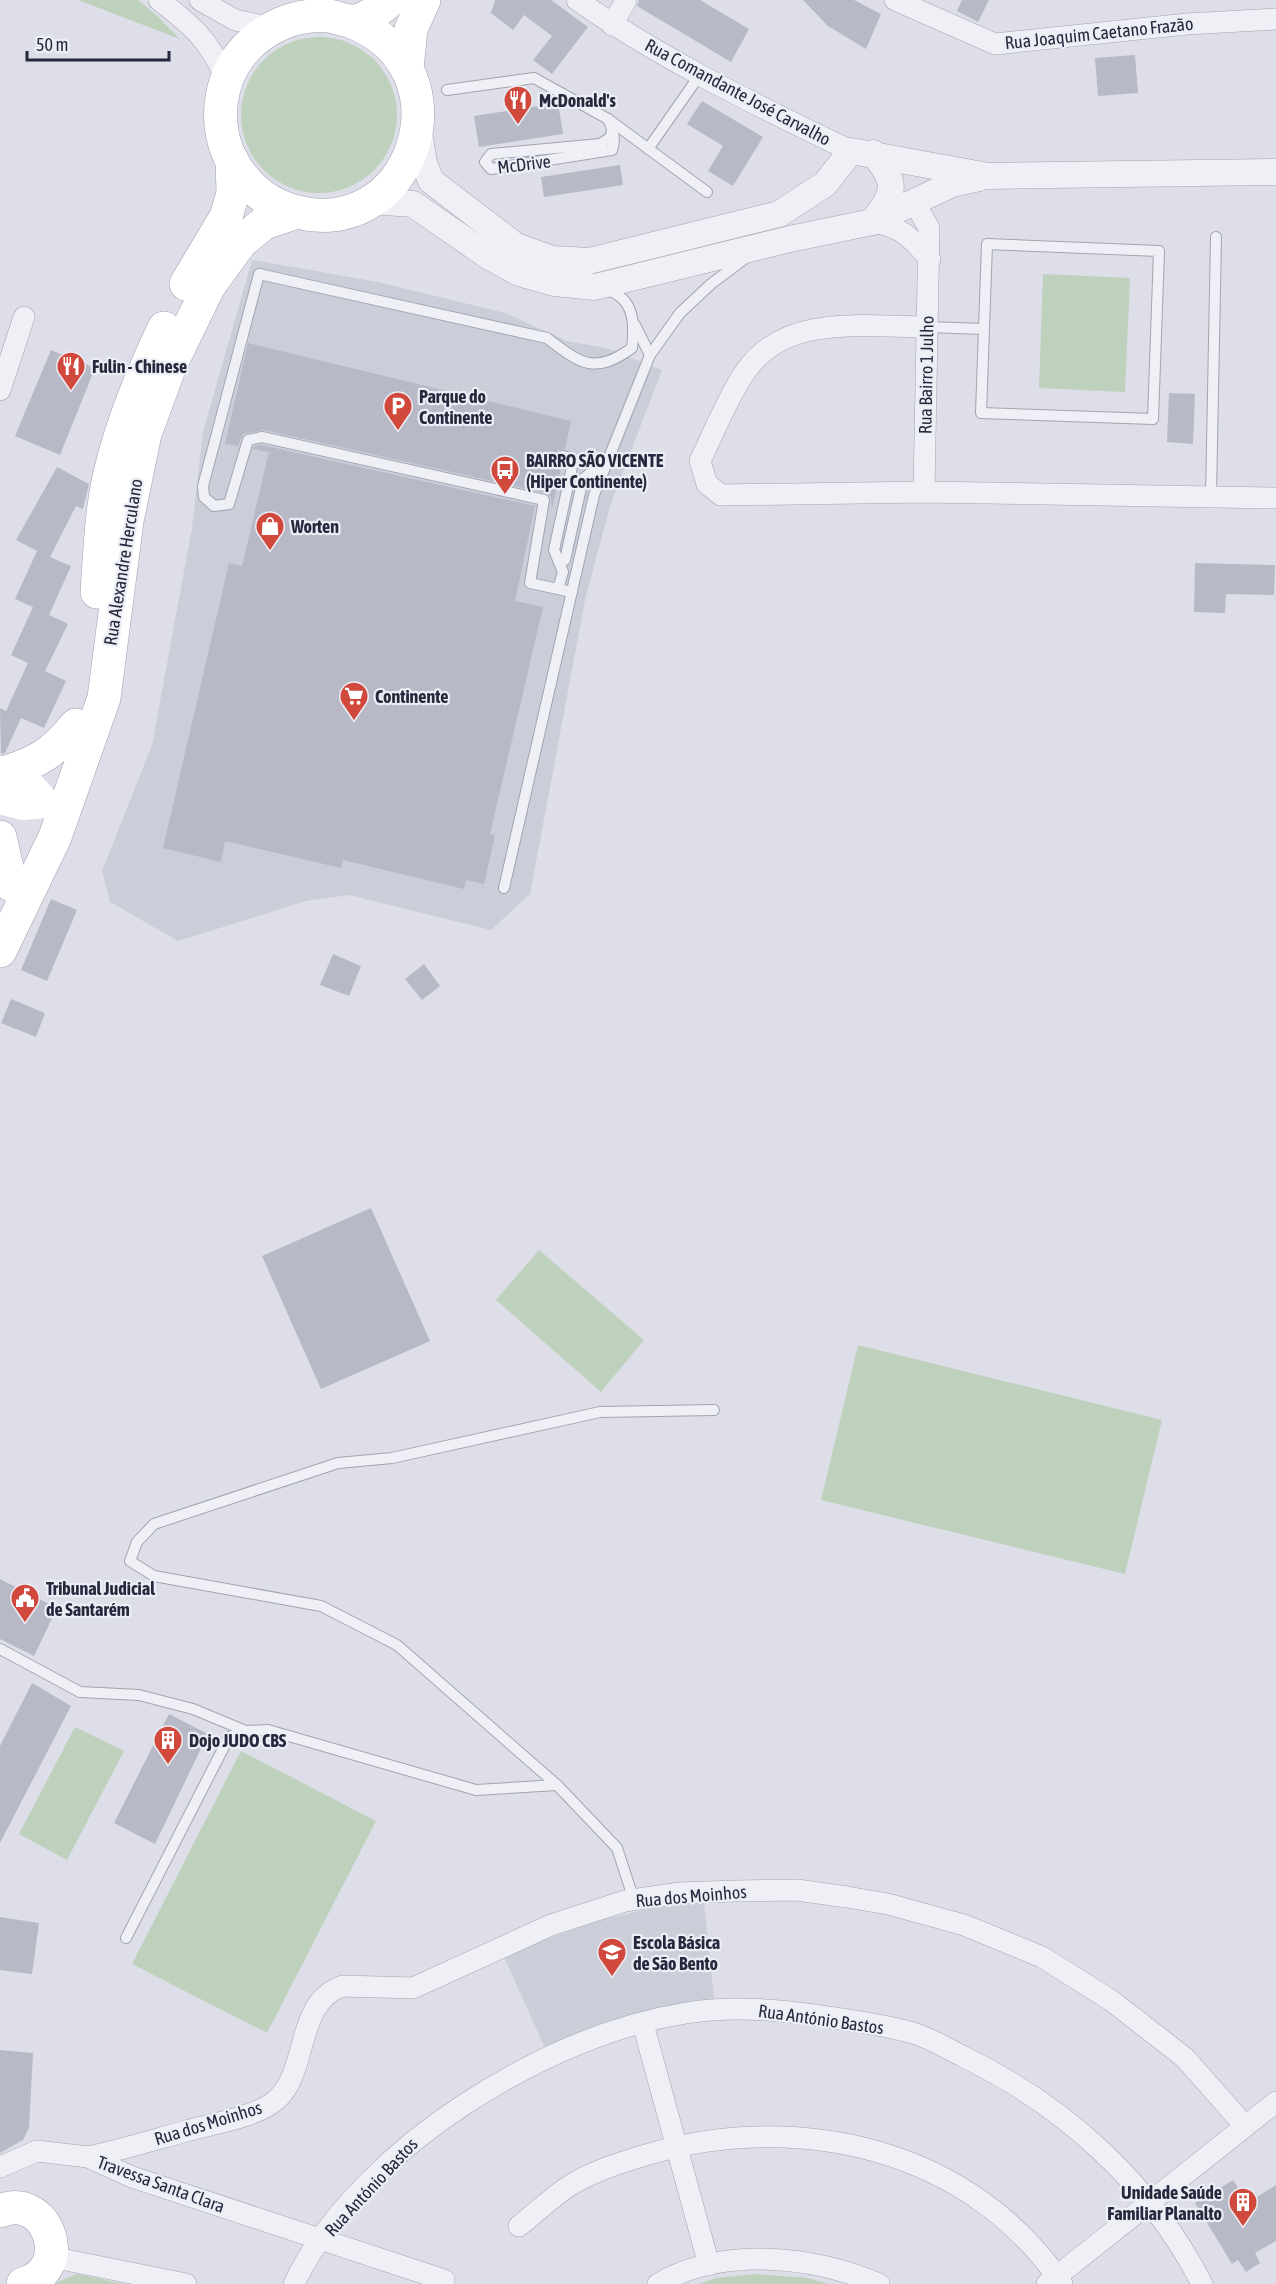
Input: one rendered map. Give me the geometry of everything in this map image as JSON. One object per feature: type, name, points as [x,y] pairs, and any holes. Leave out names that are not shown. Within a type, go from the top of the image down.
[{"type":"main road","points":[[352,22],[383,8],[390,0]]},
{"type":"main road","points":[[407,68],[411,29],[424,0]]},
{"type":"main road","points":[[317,16],[352,22],[382,38],[407,68],[417,96],[418,125],[414,147],[401,172],[371,201],[335,213],[297,212],[274,203],[255,190],[231,160],[224,142],[220,120],[227,80],[247,47],[273,28],[291,20],[317,16]]},
{"type":"main road","name":"Rua Alexandre Herculano","points":[[0,951],[55,837],[54,808],[63,768],[89,681],[101,535],[111,466],[139,380],[180,294],[226,217],[233,193],[231,160]]},
{"type":"main road","name":"Rua Alexandre Herculano","points":[[6,898],[54,808],[104,698],[127,521],[145,434],[170,366],[209,286],[241,242],[264,223],[297,212]]},
{"type":"main road","points":[[2,781],[33,764],[58,746],[76,725]]},
{"type":"main road","points":[[2,781],[30,786],[54,808]]},
{"type":"main road","points":[[0,837],[6,898]]},
{"type":"main road","points":[[0,2211],[18,2209],[31,2212],[49,2231],[51,2257],[39,2276],[23,2284]]},
{"type":"street","points":[[159,0],[198,30],[214,53],[227,80]]},
{"type":"street","points":[[200,0],[235,20],[273,28]]},
{"type":"street","name":"Rua Comandante José Carvalho","points":[[577,0],[612,25],[699,76],[862,152],[988,176],[1276,172]]},
{"type":"street","points":[[612,25],[626,0]]},
{"type":"street","name":"Rua Joaquim Caetano Frazão","points":[[895,0],[995,44],[1187,24],[1276,19]]},
{"type":"street","points":[[418,125],[424,163],[436,186],[516,246],[552,259],[589,261],[779,214],[825,184],[862,152]]},
{"type":"street","name":"Rua Comandante José Carvalho","points":[[862,152],[891,176]]},
{"type":"street","points":[[891,176],[892,192],[872,222],[892,225],[907,234],[930,259]]},
{"type":"street","name":"Rua Comandante José Carvalho","points":[[371,201],[413,204],[488,256],[519,273],[554,283],[595,287],[872,222],[952,184],[988,176]]},
{"type":"street","points":[[929,228],[938,202],[952,184]]},
{"type":"street","points":[[914,202],[929,228]]},
{"type":"street","name":"Rua Bairro 1 Julho","points":[[924,492],[929,228]]},
{"type":"street","points":[[0,390],[24,317]]},
{"type":"street","points":[[927,327],[814,328],[789,337],[759,355],[736,387],[700,461],[706,484],[721,495],[924,492],[1276,498]]},
{"type":"street","name":"Rua dos Moinhos","points":[[88,2157],[230,2120],[274,2102],[284,2093],[292,2077],[308,2025],[318,2007],[334,1988],[343,1986],[413,1988],[551,1925],[634,1900],[680,1893],[797,1890],[888,1904],[964,1925],[1042,1957],[1113,2001],[1185,2058],[1245,2126]]},
{"type":"street","name":"Rua António Bastos","points":[[294,2284],[304,2263],[334,2222],[409,2143],[444,2117],[507,2077],[559,2050],[643,2024],[687,2013],[770,2009],[844,2019],[915,2033],[976,2063],[1031,2094],[1083,2132],[1150,2202],[1183,2245],[1202,2284]]},
{"type":"street","points":[[643,2024],[709,2265]]},
{"type":"street","points":[[519,2226],[570,2186],[618,2164],[676,2146],[705,2140],[760,2136],[826,2139],[900,2158],[954,2182],[994,2209],[1019,2232],[1056,2281],[1150,2202],[1276,2102]]},
{"type":"street","name":"Travessa Santa Clara","points":[[0,2167],[37,2151],[88,2157],[132,2177],[444,2280],[444,2284]]},
{"type":"street","points":[[51,2257],[186,2284]]},
{"type":"street","points":[[658,2284],[709,2265],[749,2259],[803,2262],[836,2268],[879,2284]]},
{"type":"lane","points":[[648,148],[699,76]]},
{"type":"lane","points":[[447,90],[534,78],[608,119],[707,192]]},
{"type":"lane","points":[[608,119],[612,131]]},
{"type":"lane","name":"McDrive","points":[[612,131],[615,141],[612,150],[491,170],[485,162],[491,154],[600,144],[609,138],[612,131]]},
{"type":"lane","points":[[891,176],[907,188],[914,202]]},
{"type":"lane","points":[[1211,497],[1216,237]]},
{"type":"lane","points":[[987,244],[1158,251],[1153,419],[981,413],[984,329],[987,244]]},
{"type":"lane","points":[[504,888],[594,495],[650,355],[680,313],[711,284],[762,246]]},
{"type":"lane","points":[[572,592],[530,583],[544,500],[262,437],[248,440],[229,504],[214,506],[204,497],[203,486],[259,274],[548,338],[583,363],[596,366],[616,359],[632,348],[634,325]]},
{"type":"lane","points":[[595,287],[616,293],[630,307],[634,325],[650,355]]},
{"type":"lane","points":[[927,327],[984,329]]},
{"type":"lane","points":[[558,589],[562,572],[554,550],[572,467],[570,458],[563,456]]},
{"type":"lane","points":[[566,560],[583,479],[593,471],[602,475]]},
{"type":"lane","points":[[634,1900],[617,1848],[557,1785],[397,1645],[321,1606],[154,1576],[130,1561],[136,1542],[154,1524],[175,1515],[338,1463],[392,1458],[600,1412],[714,1410]]},
{"type":"lane","points":[[0,1649],[80,1692],[140,1695],[193,1709],[246,1731]]},
{"type":"lane","points":[[126,1938],[230,1737],[246,1731],[268,1731],[476,1790],[557,1785]]},
{"type":"shaded area","points":[[252,260],[378,282],[505,313],[567,341],[606,348],[662,370],[610,506],[585,600],[530,894],[491,930],[349,895],[306,901],[178,941],[110,902],[102,871],[152,745],[192,528],[203,432]]},
{"type":"shaded area","name":"Escola Básica de São Bento","points":[[704,1902],[714,1998],[672,2005],[544,2046],[503,1955],[600,1920],[653,1908]]},
{"type":"green space","points":[[78,0],[138,0],[180,39]]},
{"type":"green space","points":[[319,37],[334,38],[349,43],[374,60],[391,85],[396,100],[396,130],[391,145],[374,170],[349,187],[334,192],[319,193],[304,192],[289,187],[264,170],[247,145],[242,130],[241,115],[242,100],[247,85],[264,60],[289,43],[304,38]]},
{"type":"green space","points":[[1043,274],[1130,278],[1125,392],[1039,388]]},
{"type":"green space","points":[[539,1250],[644,1340],[601,1392],[496,1300]]},
{"type":"green space","points":[[858,1345],[1162,1420],[1125,1574],[821,1500]]},
{"type":"green space","points":[[75,1727],[124,1751],[67,1860],[19,1834]]},
{"type":"green space","points":[[241,1751],[376,1821],[267,2033],[132,1964]]},
{"type":"green space","points":[[77,2274],[124,2284],[53,2284]]},
{"type":"green space","points":[[756,2274],[808,2278],[828,2284],[699,2284],[716,2278]]},
{"type":"building","points":[[495,0],[551,0],[588,27],[552,74],[533,60],[552,36],[524,15],[513,30],[491,13]]},
{"type":"building","points":[[639,0],[700,0],[749,29],[731,62],[637,6]]},
{"type":"building","points":[[803,0],[854,0],[881,14],[866,49],[828,26]]},
{"type":"building","points":[[962,0],[989,0],[978,22],[957,11]]},
{"type":"building","points":[[1135,55],[1138,93],[1098,96],[1095,58]]},
{"type":"building","points":[[702,101],[763,137],[733,186],[708,171],[723,146],[687,124]]},
{"type":"building","name":"McDonald's","points":[[558,103],[563,134],[479,147],[474,116]]},
{"type":"building","points":[[620,165],[623,185],[544,197],[541,177]]},
{"type":"building","name":"Parque do Continente","points":[[248,343],[571,421],[565,449],[558,450],[556,455],[557,461],[562,463],[552,509],[551,497],[546,493],[264,430],[243,434],[238,446],[225,444]]},
{"type":"building","points":[[51,350],[95,368],[60,455],[15,436]]},
{"type":"building","points":[[1169,393],[1195,394],[1193,444],[1167,442]]},
{"type":"building","name":"Continente","points":[[262,445],[535,506],[515,601],[543,607],[490,834],[495,835],[484,884],[466,880],[464,889],[343,860],[341,868],[225,841],[221,862],[163,848],[229,563],[242,566],[269,452],[253,449],[254,446]]},
{"type":"building","points":[[57,467],[89,484],[83,509],[76,506],[50,557],[71,566],[49,615],[68,624],[45,671],[66,681],[44,728],[21,718],[5,753],[1,754],[0,708],[6,711],[28,663],[11,655],[33,607],[15,599],[37,551],[16,540]]},
{"type":"building","points":[[1195,563],[1275,565],[1274,595],[1226,594],[1225,613],[1194,612]]},
{"type":"building","points":[[51,899],[77,910],[47,981],[21,970]]},
{"type":"building","points":[[333,954],[361,966],[349,996],[320,985]]},
{"type":"building","points":[[424,964],[440,986],[422,1000],[405,979]]},
{"type":"building","points":[[11,999],[45,1013],[36,1037],[1,1023]]},
{"type":"building","points":[[371,1208],[430,1341],[321,1389],[262,1256]]},
{"type":"building","name":"Tribunal Judicial de Santarém","points":[[0,1579],[57,1608],[34,1656],[0,1639]]},
{"type":"building","points":[[32,1683],[71,1706],[0,1843],[0,1746]]},
{"type":"building","name":"Dojo JUDO CBS","points":[[169,1714],[208,1734],[155,1844],[114,1823]]},
{"type":"building","points":[[0,1917],[39,1923],[32,1974],[0,1970]]},
{"type":"building","points":[[0,2050],[33,2053],[29,2128],[23,2140],[0,2153]]},
{"type":"building","name":"Unidade Saúde Familiar Planalto","points":[[1233,2180],[1247,2203],[1276,2185],[1276,2241],[1255,2253],[1260,2263],[1246,2272],[1238,2260],[1232,2264],[1195,2203]]},
{"type":"place","name":"McDonald's","points":[[518,126]]},
{"type":"place","name":"Fulin - Chinese","points":[[71,392]]},
{"type":"place","name":"Parque do Continente","points":[[398,432]]},
{"type":"place","name":"BAIRRO SÃO VICENTE (Hiper Continente)","points":[[505,496]]},
{"type":"place","name":"Worten","points":[[270,552]]},
{"type":"place","name":"Continente","points":[[354,722]]},
{"type":"place","name":"Tribunal Judicial de Santarém","points":[[25,1624]]},
{"type":"place","name":"Dojo JUDO CBS","points":[[168,1766]]},
{"type":"place","name":"Escola Básica de São Bento","points":[[612,1978]]},
{"type":"place","name":"Unidade Saúde Familiar Planalto","points":[[1243,2228]]}]
